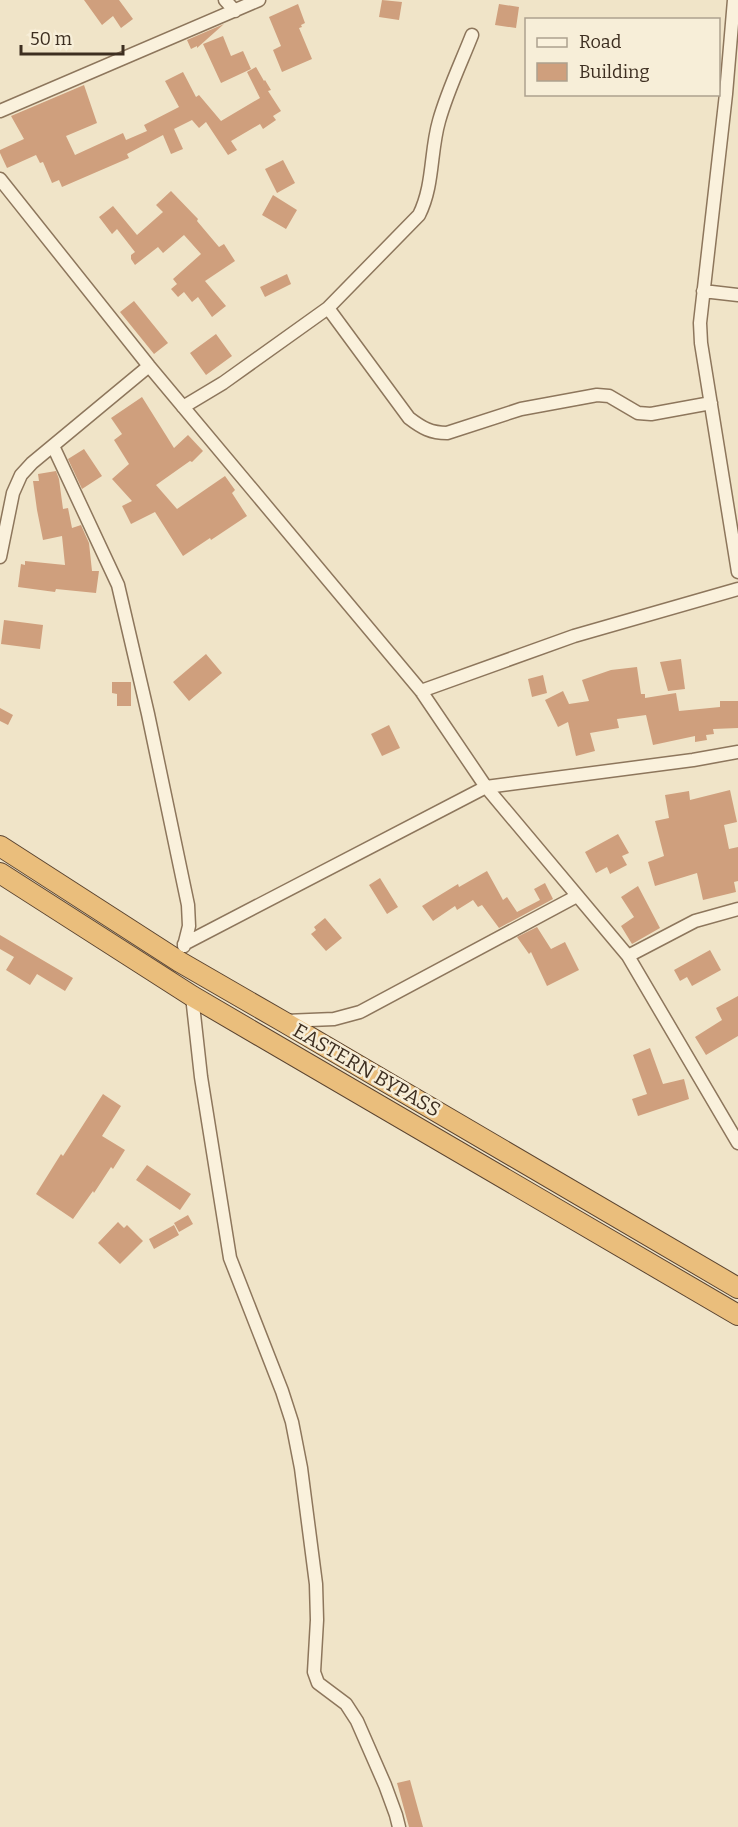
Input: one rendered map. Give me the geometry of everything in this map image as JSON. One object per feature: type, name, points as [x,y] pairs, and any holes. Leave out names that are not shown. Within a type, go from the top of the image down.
[{"type":"highway","name":"EASTERN BYPASS","points":[[0,846],[182,953],[284,1022],[738,1288]]},
{"type":"highway","name":"EASTERN BYPASS","points":[[0,873],[192,996],[738,1315]]},
{"type":"street","points":[[225,0],[235,11]]},
{"type":"street","points":[[0,111],[259,0]]},
{"type":"street","points":[[734,0],[700,333],[738,572]]},
{"type":"street","points":[[183,406],[223,383],[328,308],[418,215],[426,201],[438,122],[472,35]]},
{"type":"street","points":[[0,179],[149,366],[421,691],[486,787],[628,956],[738,1143]]},
{"type":"street","points":[[703,291],[738,296]]},
{"type":"street","points":[[328,308],[409,418],[422,428],[434,433],[447,433],[521,409],[597,395],[609,396],[638,413],[651,414],[711,403]]},
{"type":"street","points":[[0,557],[13,493],[21,475],[149,366]]},
{"type":"street","points":[[53,446],[118,585],[188,905],[189,926],[182,953]]},
{"type":"street","points":[[421,691],[574,636],[738,589]]},
{"type":"street","points":[[182,953],[486,787],[738,752]]},
{"type":"street","points":[[284,1022],[334,1019],[360,1012],[578,896]]},
{"type":"street","points":[[628,956],[695,921],[738,909]]},
{"type":"street","points":[[192,996],[201,1077],[230,1258],[282,1391],[292,1422],[301,1468],[316,1584],[317,1620],[314,1672],[318,1683],[346,1704],[357,1721],[385,1785],[399,1827]]},
{"type":"building","points":[[84,0],[119,0],[133,19],[121,28],[113,16],[102,25]]},
{"type":"building","points":[[382,0],[402,2],[399,20],[379,17]]},
{"type":"building","points":[[298,4],[305,23],[299,28],[312,59],[282,72],[273,50],[281,46],[269,17]]},
{"type":"building","points":[[499,4],[519,7],[516,28],[495,25]]},
{"type":"building","points":[[224,24],[197,48],[197,46],[191,49],[187,40]]},
{"type":"building","points":[[223,36],[231,56],[243,51],[251,69],[221,83],[203,44]]},
{"type":"building","points":[[256,67],[281,111],[273,116],[276,120],[263,129],[260,124],[231,141],[237,150],[228,155],[206,122],[199,128],[192,120],[174,129],[183,149],[171,154],[163,135],[127,154],[129,158],[62,187],[59,180],[52,183],[43,162],[40,163],[36,155],[7,168],[0,153],[0,150],[24,139],[11,116],[84,85],[97,123],[66,136],[75,155],[123,133],[126,140],[147,131],[144,125],[179,107],[165,81],[183,72],[196,97],[199,95],[221,121],[260,98],[247,72]]},
{"type":"building","points":[[283,160],[295,183],[277,193],[265,169]]},
{"type":"building","points":[[171,191],[198,219],[197,221],[219,247],[224,244],[235,261],[205,281],[226,306],[212,317],[198,297],[192,302],[184,292],[178,297],[171,289],[177,284],[173,279],[201,254],[184,235],[163,253],[158,247],[135,265],[131,255],[135,252],[117,229],[112,234],[99,217],[113,206],[137,235],[163,212],[156,205]]},
{"type":"building","points":[[273,195],[297,210],[286,229],[262,215]]},
{"type":"building","points":[[287,274],[291,284],[265,297],[260,287]]},
{"type":"building","points":[[134,301],[168,343],[154,354],[120,312]]},
{"type":"building","points":[[216,334],[232,356],[206,375],[190,353]]},
{"type":"building","points":[[142,397],[174,448],[188,435],[203,451],[192,462],[190,461],[156,485],[177,509],[225,476],[235,490],[232,493],[247,516],[183,556],[155,512],[131,524],[122,506],[132,501],[112,479],[129,464],[114,440],[122,434],[111,418]]},
{"type":"building","points":[[84,449],[102,476],[82,489],[68,459]]},
{"type":"building","points":[[56,471],[63,509],[68,508],[72,528],[81,525],[89,543],[92,571],[99,571],[96,593],[56,589],[55,592],[18,587],[21,564],[25,565],[25,561],[65,565],[62,536],[43,540],[33,481],[39,481],[38,474]]},
{"type":"building","points":[[4,620],[43,625],[40,649],[1,644]]},
{"type":"building","points":[[206,654],[222,673],[189,701],[173,682]]},
{"type":"building","points":[[681,659],[685,689],[668,691],[660,662]]},
{"type":"building","points":[[637,667],[641,694],[645,694],[645,698],[676,693],[679,711],[720,707],[720,701],[738,701],[738,728],[713,729],[714,734],[706,735],[707,740],[695,742],[695,736],[653,745],[646,715],[617,719],[619,728],[590,733],[595,751],[576,756],[568,722],[558,727],[545,700],[563,691],[569,704],[589,701],[582,680],[611,670]]},
{"type":"building","points":[[543,675],[547,693],[532,697],[528,679]]},
{"type":"building","points":[[112,682],[131,682],[131,706],[117,706],[117,694],[112,693]]},
{"type":"building","points":[[0,708],[13,715],[8,725],[0,721]]},
{"type":"building","points":[[389,725],[400,748],[382,756],[371,734]]},
{"type":"building","points":[[730,790],[737,822],[724,825],[729,849],[738,847],[738,881],[734,882],[736,892],[703,900],[697,873],[655,886],[648,862],[664,856],[655,821],[669,818],[665,795],[689,791],[690,800]]},
{"type":"building","points":[[618,834],[629,853],[622,856],[627,865],[610,874],[607,867],[596,873],[585,852]]},
{"type":"building","points":[[487,871],[503,900],[507,897],[517,912],[540,900],[534,889],[545,883],[553,899],[499,928],[482,905],[478,907],[473,900],[457,910],[455,906],[433,921],[422,906],[458,884],[459,887]]},
{"type":"building","points":[[380,878],[398,907],[387,914],[369,885]]},
{"type":"building","points":[[638,886],[660,928],[632,944],[621,926],[634,917],[621,897]]},
{"type":"building","points":[[325,918],[342,938],[326,951],[311,934],[316,930],[314,927]]},
{"type":"building","points":[[537,927],[551,949],[565,942],[579,970],[547,986],[531,952],[529,954],[517,937]]},
{"type":"building","points":[[0,935],[73,978],[65,991],[37,974],[30,985],[6,970],[14,957],[0,949]]},
{"type":"building","points":[[710,950],[721,970],[692,986],[687,977],[680,981],[674,970]]},
{"type":"building","points":[[738,996],[738,1036],[706,1055],[695,1037],[722,1020],[716,1008]]},
{"type":"building","points":[[650,1048],[663,1084],[684,1079],[689,1099],[638,1116],[632,1099],[647,1094],[633,1055]]},
{"type":"building","points":[[103,1094],[121,1106],[102,1136],[125,1150],[113,1169],[111,1167],[73,1219],[36,1194]]},
{"type":"building","points":[[147,1165],[191,1194],[180,1210],[136,1180]]},
{"type":"building","points":[[188,1215],[193,1224],[179,1232],[174,1223]]},
{"type":"building","points":[[118,1222],[124,1228],[127,1225],[143,1241],[120,1264],[98,1243]]},
{"type":"building","points":[[174,1225],[179,1235],[154,1249],[149,1239]]},
{"type":"building","points":[[410,1780],[423,1827],[409,1827],[397,1783]]}]
